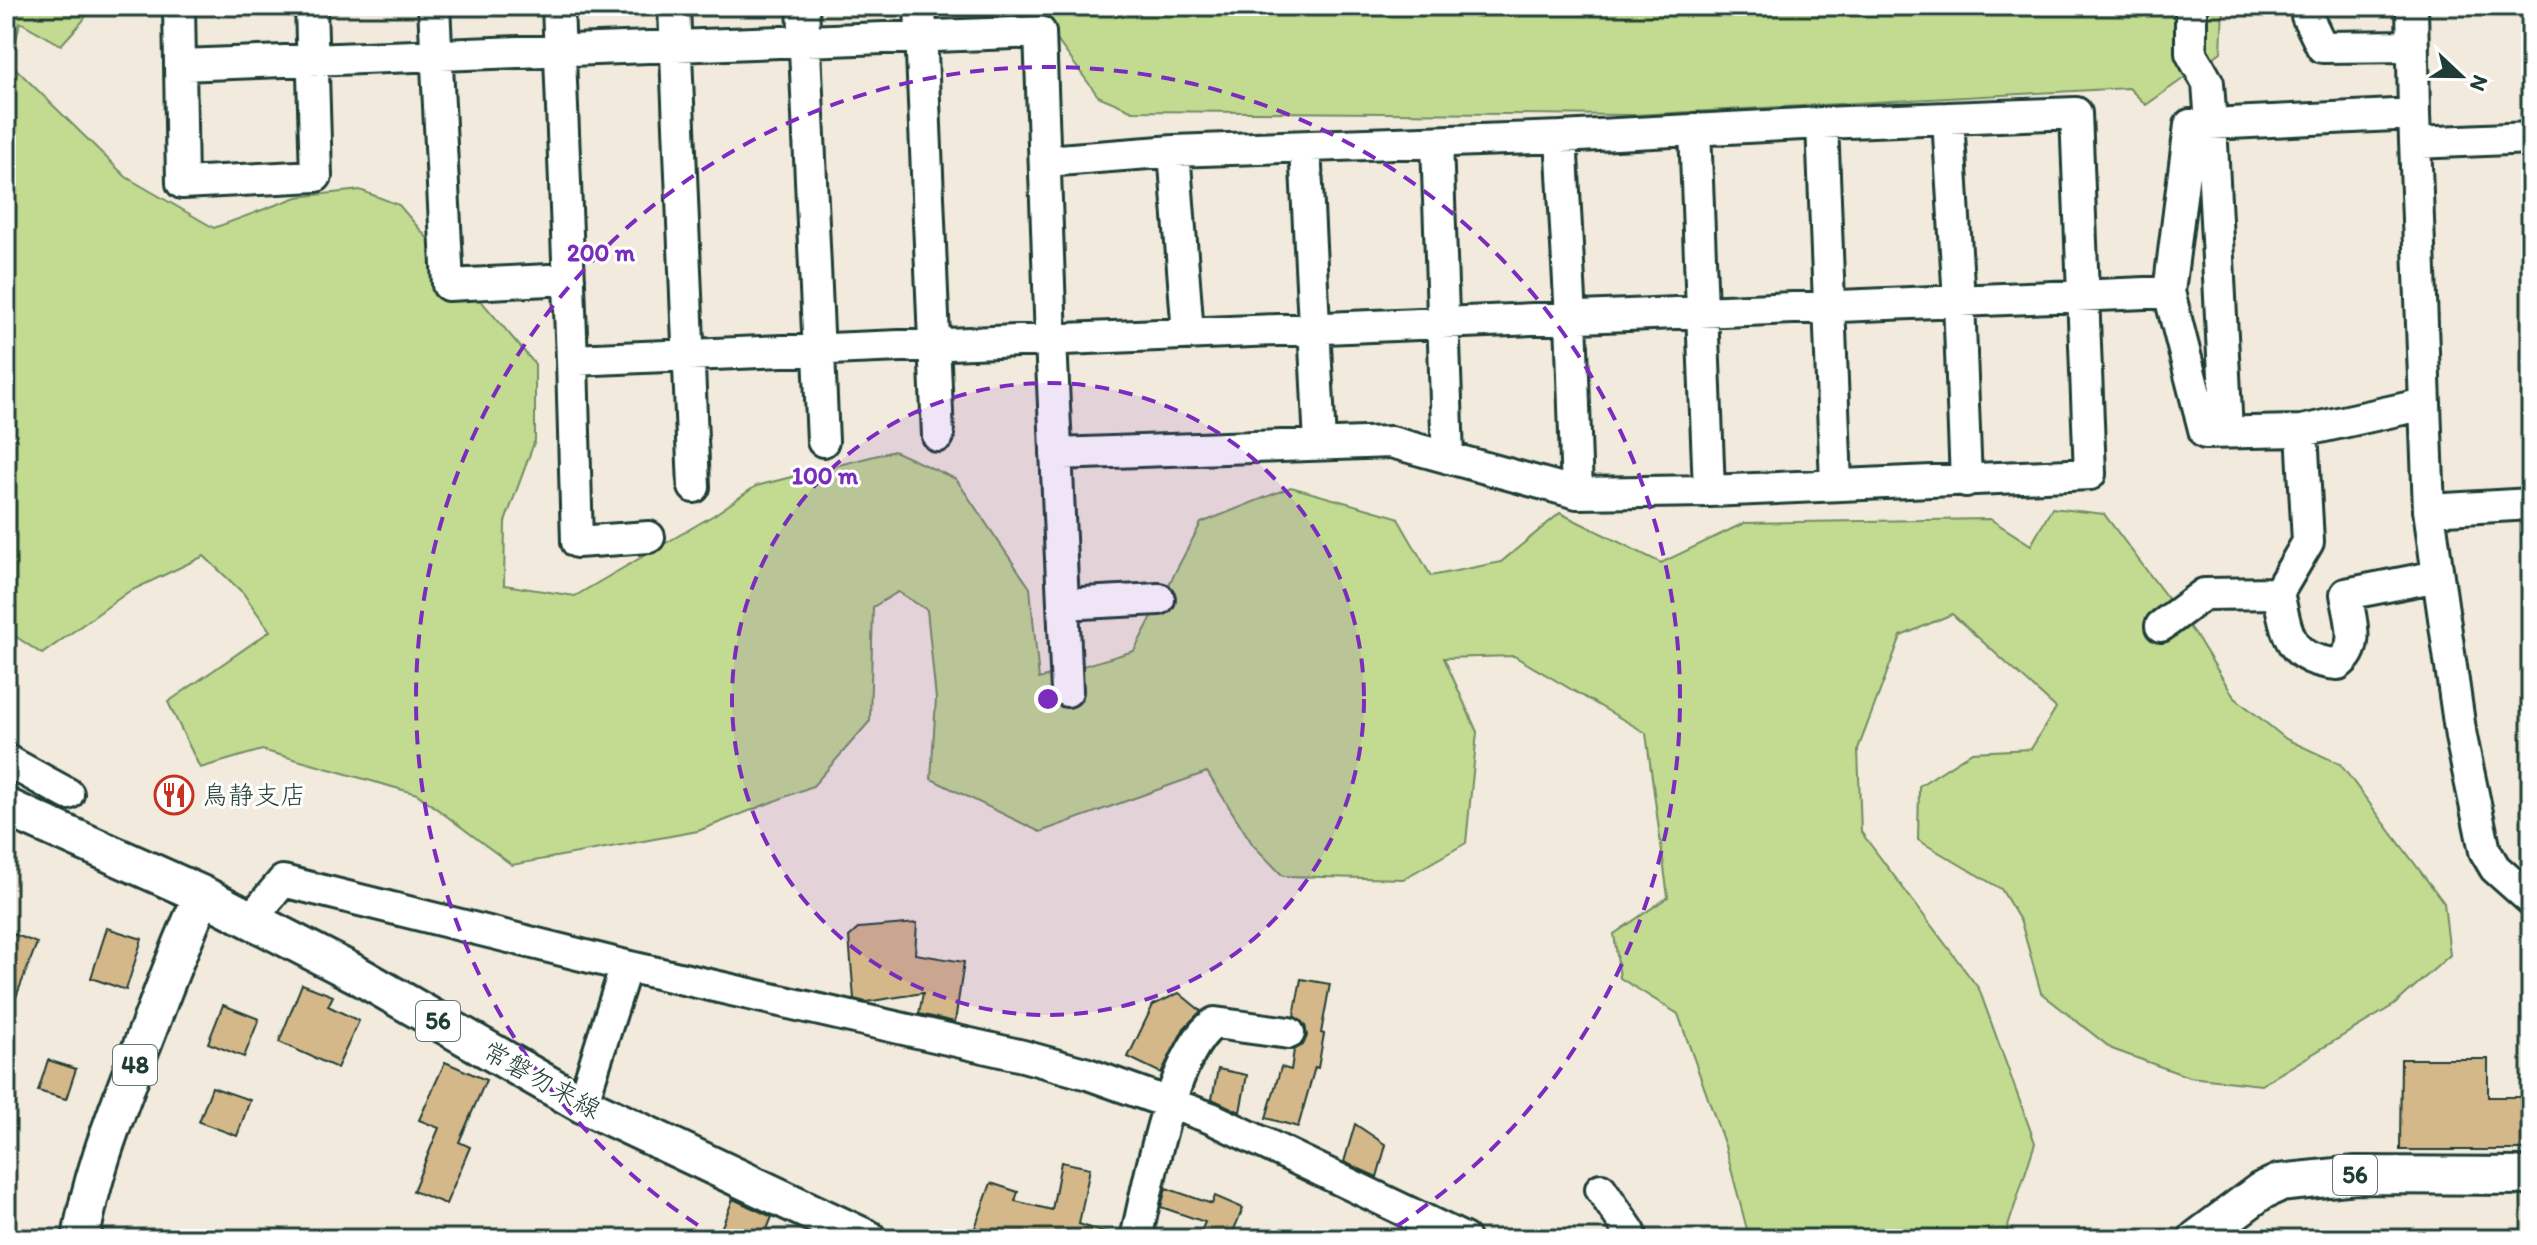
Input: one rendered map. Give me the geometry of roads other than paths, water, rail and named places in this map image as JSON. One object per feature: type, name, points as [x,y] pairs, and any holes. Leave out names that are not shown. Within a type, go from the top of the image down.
[{"type":"main road","name":"常磐勿来線","points":[[6,807],[251,919],[356,974],[582,1104],[868,1239]]},
{"type":"main road","name":"48","points":[[81,1239],[86,1208],[111,1127],[186,931],[203,895]]},
{"type":"main road","name":"56","points":[[2197,1239],[2261,1191],[2279,1183],[2356,1175],[2531,1176]]},
{"type":"street","points":[[179,6],[182,183],[316,176],[311,6]]},
{"type":"street","points":[[434,6],[448,285],[569,279]]},
{"type":"street","points":[[558,6],[577,542],[649,537]]},
{"type":"street","points":[[674,6],[694,487]]},
{"type":"street","points":[[803,6],[823,441]]},
{"type":"street","points":[[920,6],[938,436]]},
{"type":"street","points":[[2191,6],[2191,53],[2208,83],[2227,432]]},
{"type":"street","points":[[2412,6],[2429,510],[2461,737],[2485,851],[2495,868],[2531,900]]},
{"type":"street","points":[[2307,16],[2322,47],[2413,46]]},
{"type":"street","points":[[181,65],[1040,32],[1067,691]]},
{"type":"street","points":[[1046,161],[1174,151],[2076,113],[2090,474],[1709,491],[1577,493],[1391,442],[1056,454]]},
{"type":"street","points":[[1948,118],[1966,481]]},
{"type":"street","points":[[1822,123],[1836,484]]},
{"type":"street","points":[[2425,404],[2302,431],[2205,433],[2169,292],[2190,125],[2414,128],[2531,138]]},
{"type":"street","points":[[1695,129],[1709,491]]},
{"type":"street","points":[[1561,137],[1577,493]]},
{"type":"street","points":[[1437,142],[1448,458]]},
{"type":"street","points":[[1305,147],[1320,444]]},
{"type":"street","points":[[1174,151],[1188,334]]},
{"type":"street","points":[[572,360],[2169,292]]},
{"type":"street","points":[[2302,431],[2308,542],[2278,593],[2289,640],[2294,648],[2324,663],[2338,664],[2348,657],[2354,641],[2346,594],[2438,576]]},
{"type":"street","points":[[2429,510],[2531,504]]},
{"type":"street","points":[[2161,626],[2204,594],[2278,593]]},
{"type":"street","points":[[1063,604],[1159,599]]},
{"type":"street","points":[[6,760],[68,794]]},
{"type":"street","points":[[251,919],[283,881],[626,966],[1023,1056],[1169,1101],[1254,1137],[1464,1239]]},
{"type":"street","points":[[582,1104],[626,966]]},
{"type":"street","points":[[1136,1239],[1169,1101],[1206,1027],[1215,1023],[1289,1033]]},
{"type":"street","points":[[1601,1189],[1630,1232],[1631,1239]]},
{"type":"place","name":"鳥静支店","points":[[174,795]]}]
